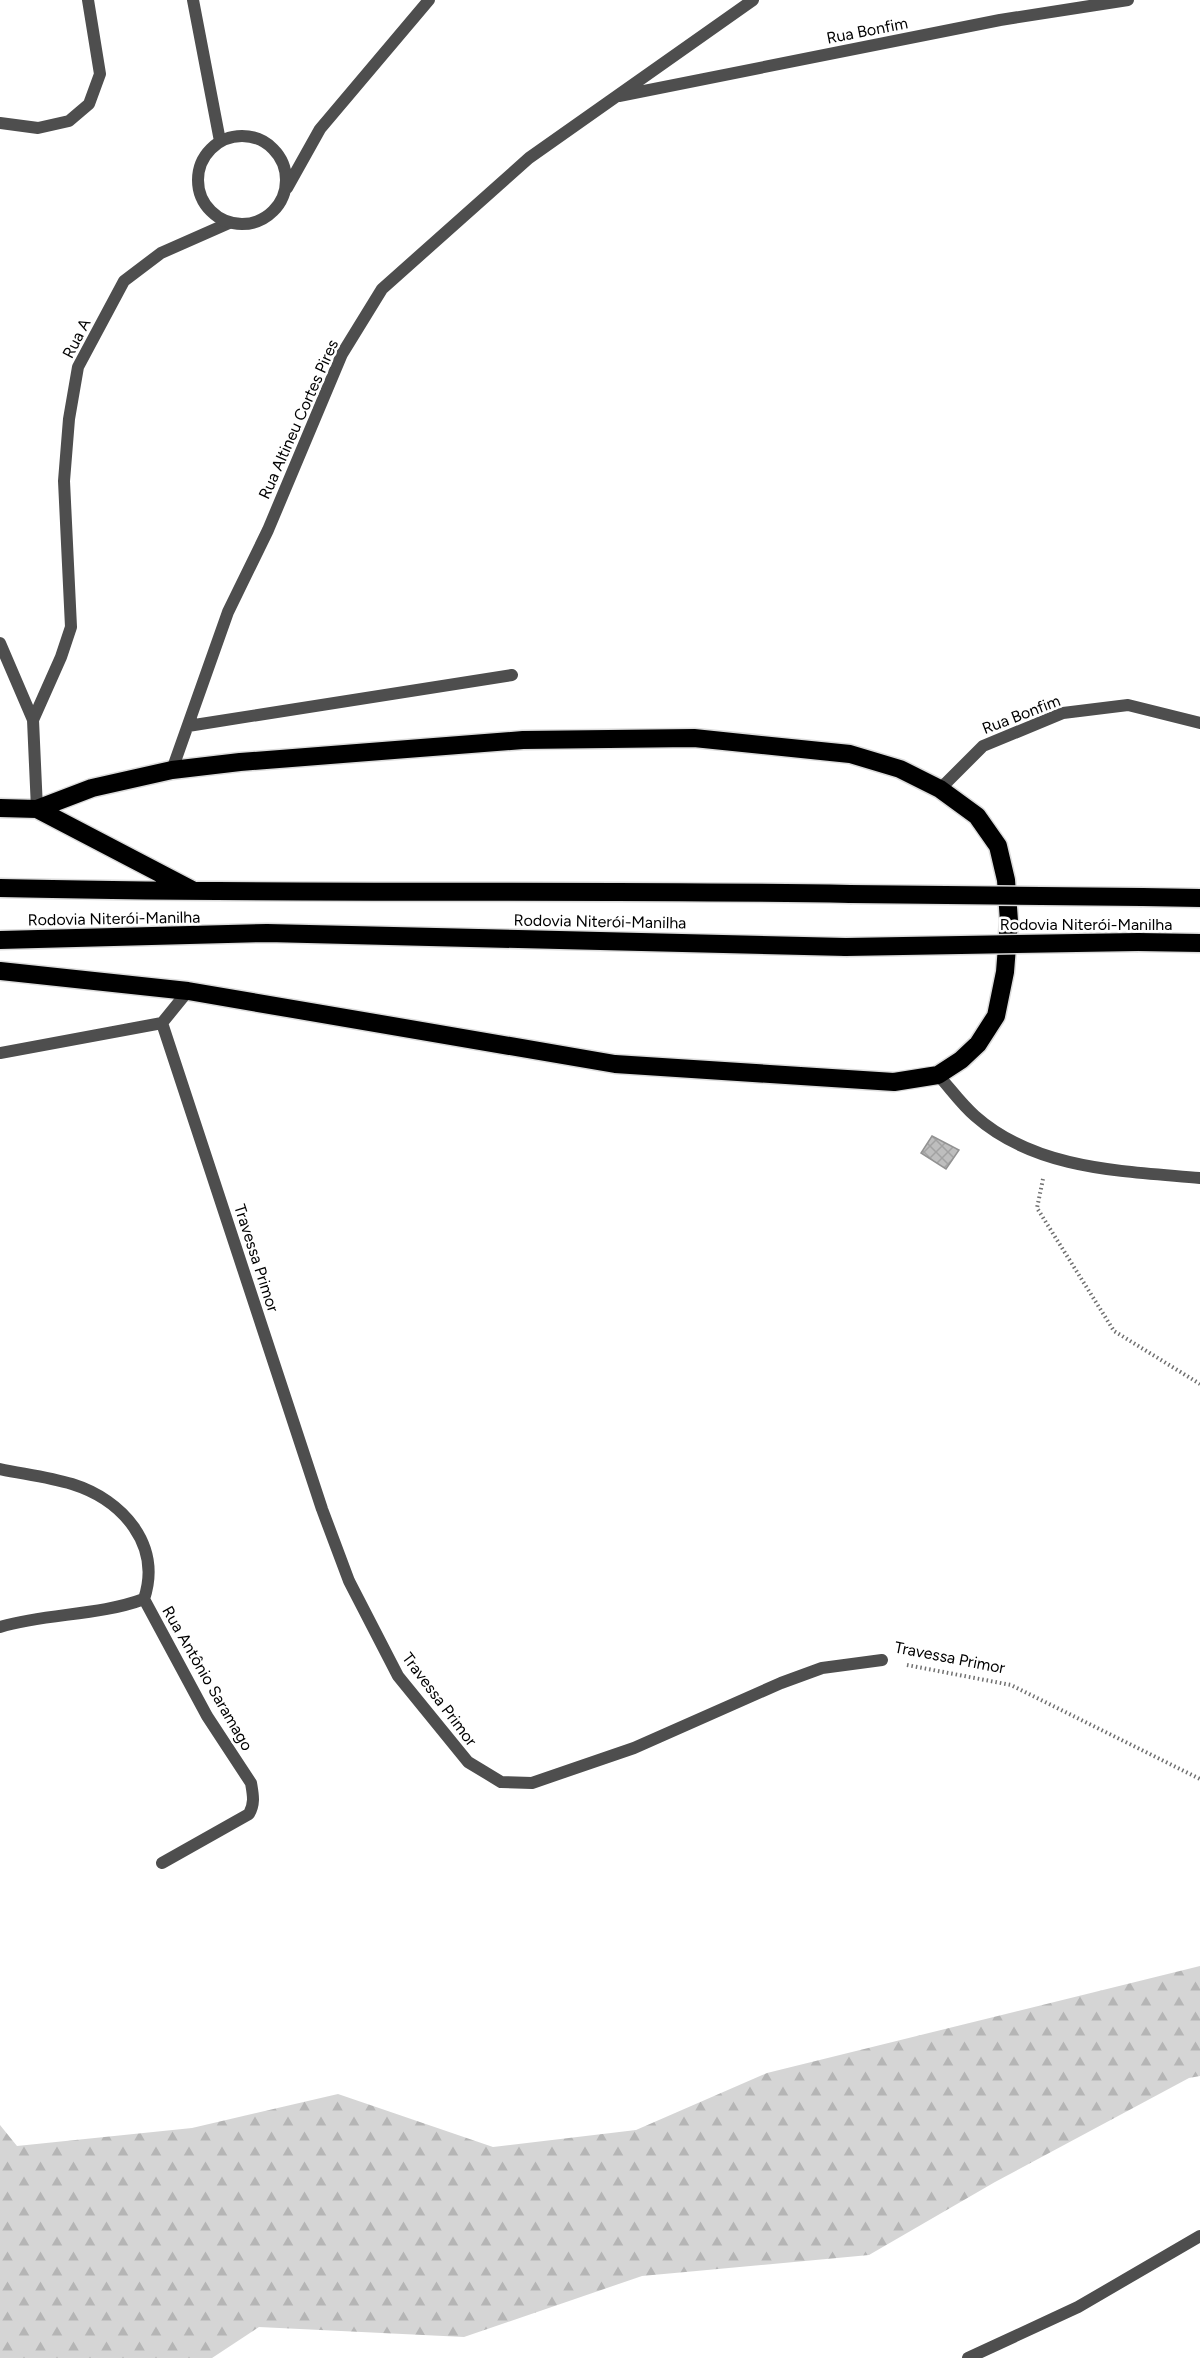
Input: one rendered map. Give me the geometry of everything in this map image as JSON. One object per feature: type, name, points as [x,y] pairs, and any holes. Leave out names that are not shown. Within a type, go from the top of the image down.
[{"type":"highway","points":[[0,808],[37,809],[92,788],[172,770],[240,762],[523,740],[694,738],[850,754],[900,769],[940,789],[977,816],[998,846],[1006,880],[1009,921],[1005,972],[996,1016],[978,1044],[961,1060],[938,1075],[894,1082],[615,1064],[188,991],[0,971]]},
{"type":"highway","points":[[37,809],[198,893]]},
{"type":"highway","name":"Rodovia Niterói-Manilha","points":[[0,888],[198,893],[558,891],[1200,898]]},
{"type":"highway","name":"Rodovia Niterói-Manilha","points":[[0,940],[267,933],[846,947],[1200,943]]},
{"type":"street","points":[[0,123],[38,128],[69,121],[89,104],[100,74],[88,0]]},
{"type":"street","points":[[193,0],[219,141]]},
{"type":"street","points":[[287,188],[284,163],[268,144],[244,135],[219,141],[205,156],[197,175],[200,195],[211,213],[229,223],[254,224],[276,210],[320,129],[429,0]]},
{"type":"street","name":"Rua Altineu Cortes Pires","points":[[172,770],[228,612],[268,530],[342,354],[382,289],[529,158],[612,97],[753,0]]},
{"type":"street","name":"Rua Bonfim","points":[[612,97],[1000,20],[1128,0]]},
{"type":"street","name":"Rua A","points":[[37,809],[33,720],[61,657],[71,627],[64,481],[69,419],[78,368],[124,281],[161,252],[229,223]]},
{"type":"street","points":[[0,643],[33,720]]},
{"type":"street","points":[[188,726],[512,675]]},
{"type":"street","name":"Rua Bonfim","points":[[940,789],[982,746],[1063,713],[1128,705],[1200,723]]},
{"type":"street","points":[[0,1053],[162,1023],[188,991]]},
{"type":"street","name":"Travessa Primor","points":[[162,1023],[322,1509],[349,1581],[398,1676],[468,1762],[501,1782],[532,1783],[634,1748],[781,1683],[822,1668],[882,1660]]},
{"type":"street","points":[[938,1075],[974,1115],[1004,1137],[1048,1158],[1122,1171],[1200,1178]]},
{"type":"street","name":"Rua Antônio Saramago","points":[[0,1469],[74,1484],[113,1504],[145,1541],[150,1567],[150,1582],[144,1599],[207,1716],[251,1782],[254,1805],[249,1814],[162,1863]]},
{"type":"street","name":"Rua Antônio Saramago","points":[[0,1627],[29,1618],[107,1609],[144,1599]]},
{"type":"street","points":[[968,2358],[1078,2307],[1200,2236]]},
{"type":"path","points":[[1048,1158],[1036,1208],[1114,1331],[1200,1384]]},
{"type":"path","name":"Travessa Primor","points":[[882,1660],[1011,1685],[1200,1779]]},
{"type":"green space","points":[[1200,1966],[1200,2076],[1189,2078],[995,2182],[869,2255],[642,2276],[464,2337],[259,2327],[212,2358],[0,2358],[0,2125],[17,2146],[192,2128],[338,2094],[493,2147],[636,2130],[767,2073]]},
{"type":"building","points":[[932,1136],[959,1150],[946,1169],[921,1153]]}]
